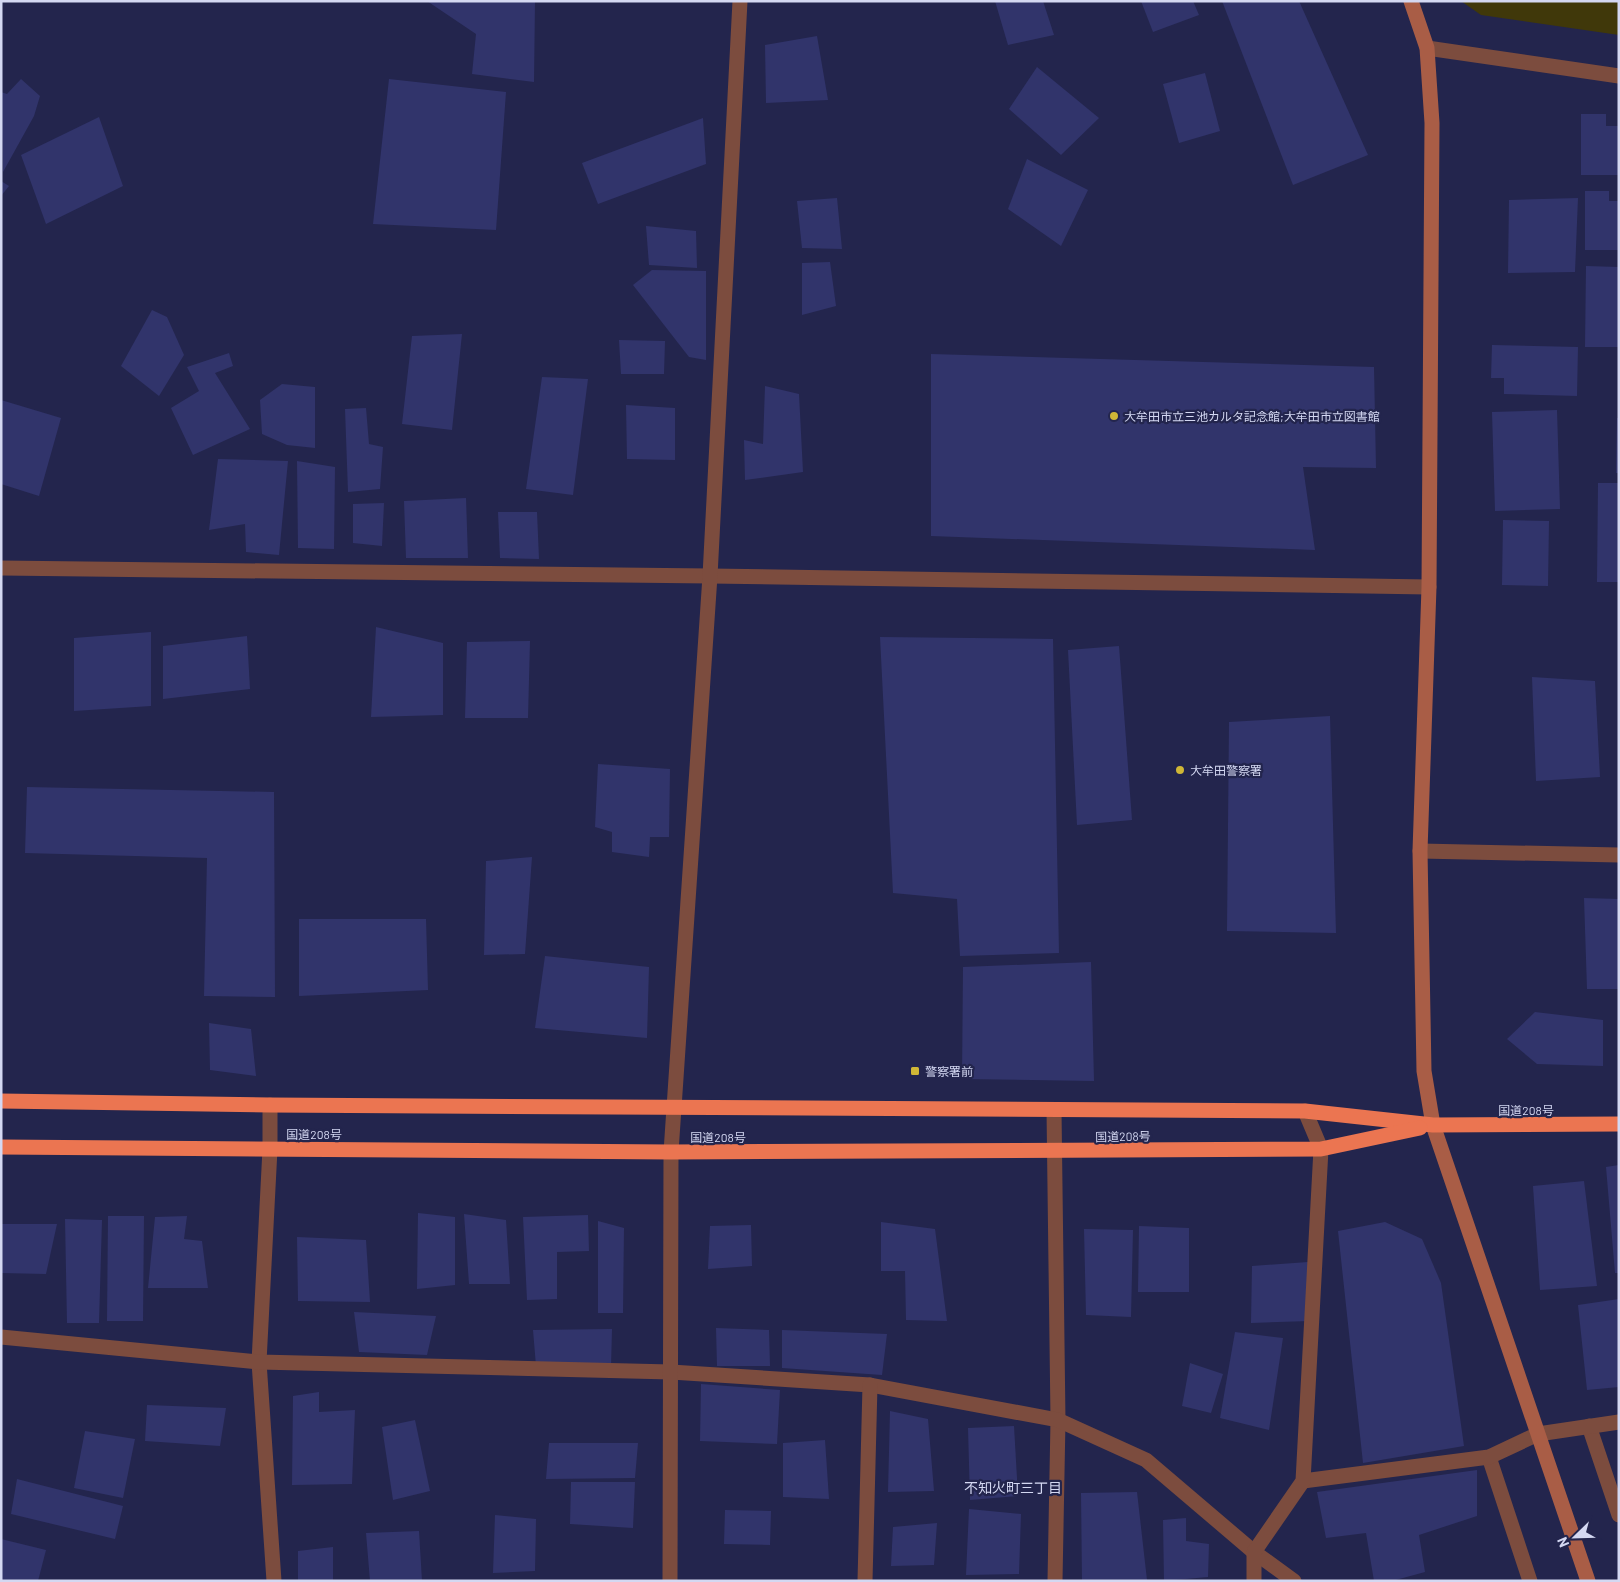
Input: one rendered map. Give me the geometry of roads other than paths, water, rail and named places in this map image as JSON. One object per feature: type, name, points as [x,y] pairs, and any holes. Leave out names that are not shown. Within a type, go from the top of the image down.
[{"type":"highway","name":"国道208号","points":[[1,1100],[270,1105],[1305,1111],[1433,1125],[1619,1124]]},
{"type":"highway","name":"国道208号","points":[[1,1147],[671,1152],[1321,1149],[1433,1125]]},
{"type":"street","points":[[670,1581],[671,1152],[710,576],[740,1]]},
{"type":"street","points":[[1411,1],[1427,48],[1432,123],[1429,587],[1420,852],[1424,1071],[1433,1125],[1588,1581]]},
{"type":"street","points":[[1427,48],[1619,76]]},
{"type":"street","points":[[1,568],[1429,587]]},
{"type":"street","points":[[1420,852],[1619,855]]},
{"type":"street","points":[[270,1105],[270,1149],[259,1362],[274,1581]]},
{"type":"street","points":[[1054,1110],[1058,1420],[1054,1581]]},
{"type":"street","points":[[1254,1581],[1254,1552],[1303,1481],[1321,1149],[1305,1111]]},
{"type":"street","points":[[1,1337],[259,1362],[671,1372],[870,1384],[1058,1420],[1146,1460],[1254,1552],[1294,1581]]},
{"type":"street","points":[[865,1581],[870,1384]]},
{"type":"street","points":[[1303,1481],[1489,1457],[1538,1434],[1619,1422]]},
{"type":"street","points":[[1589,1426],[1619,1515]]},
{"type":"street","points":[[1489,1457],[1530,1581]]},
{"type":"place","name":"大牟田市立三池カルタ記念館;大牟田市立図書館","points":[[1114,416]]},
{"type":"place","name":"大牟田警察署","points":[[1180,770]]},
{"type":"place","name":"警察署前","points":[[915,1071]]},
{"type":"district","name":"不知火町三丁目","points":[[1013,1487]]}]
